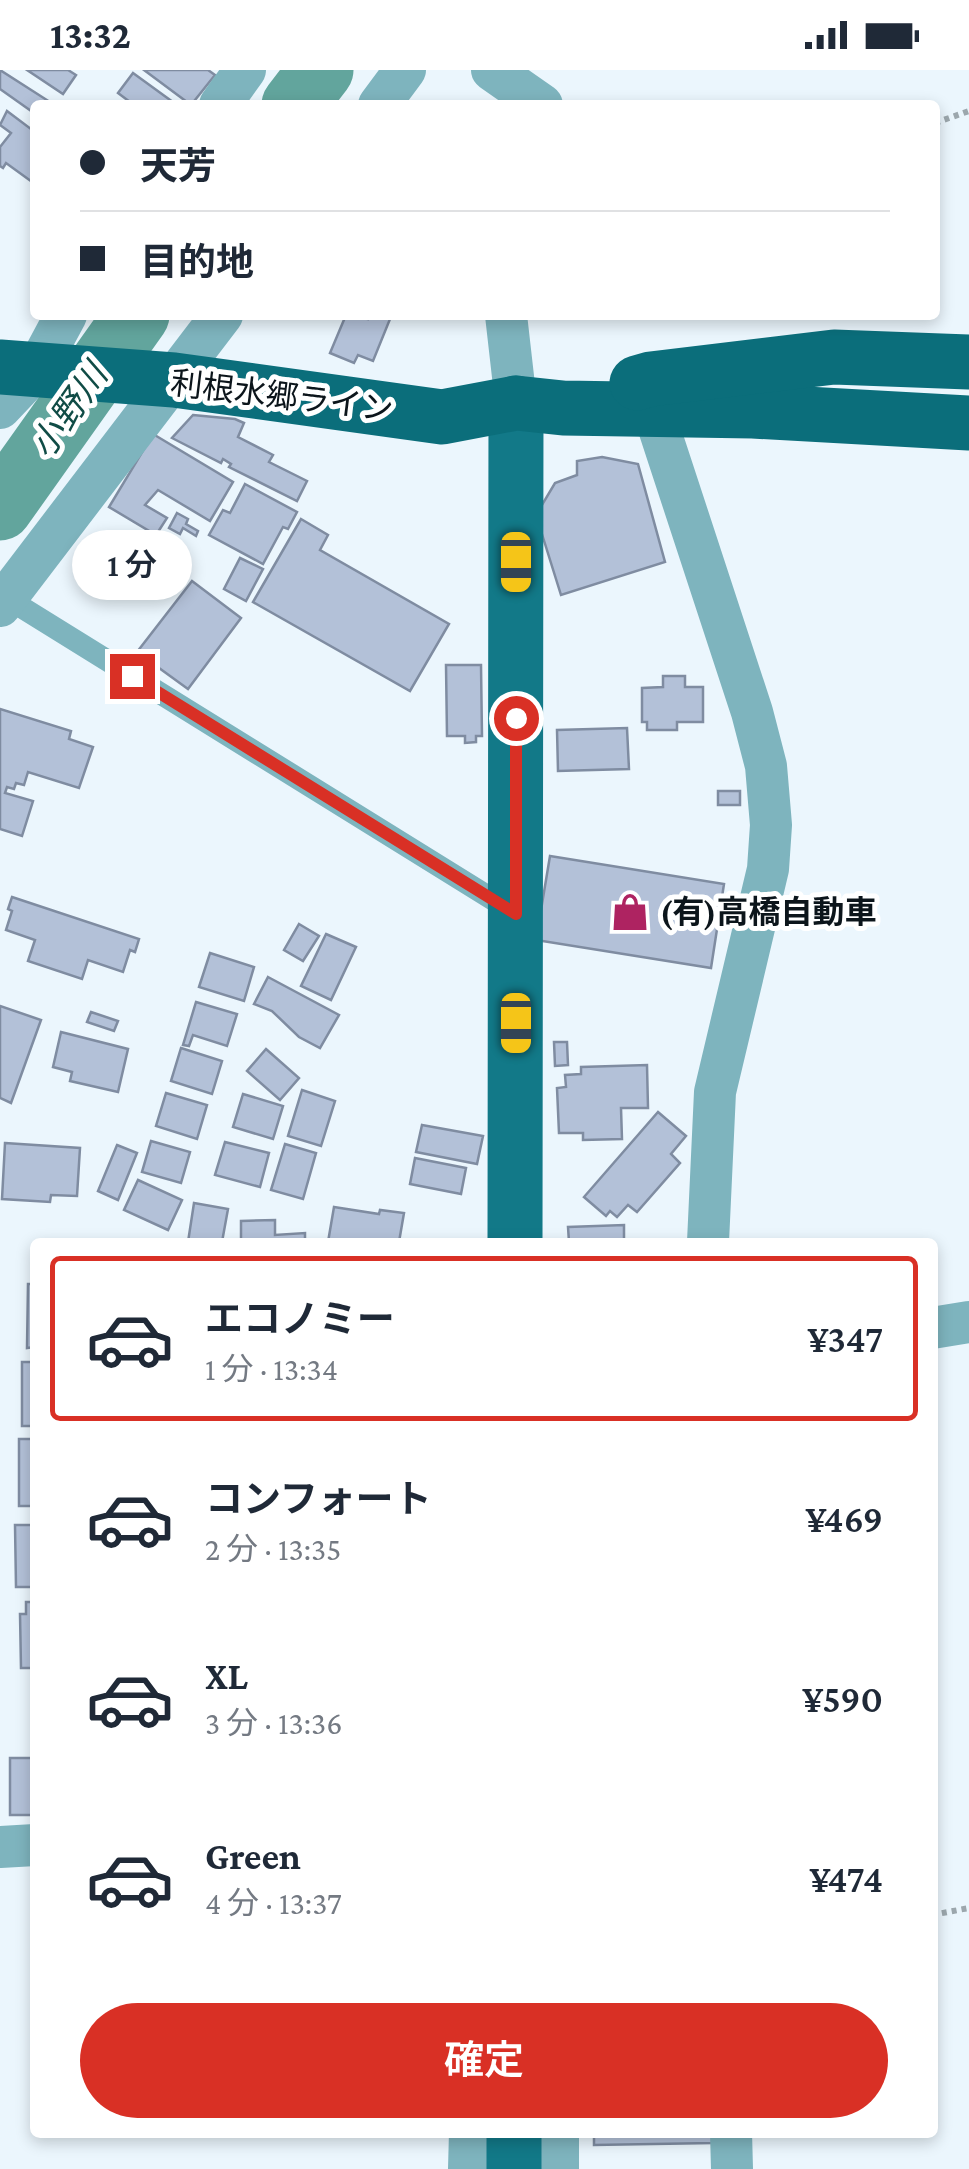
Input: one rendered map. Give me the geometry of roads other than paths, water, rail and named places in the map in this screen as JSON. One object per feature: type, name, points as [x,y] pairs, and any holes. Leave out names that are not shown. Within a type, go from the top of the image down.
[{"type":"highway","name":"利根水郷ライン","points":[[18,368],[174,380],[442,416],[539,405],[651,379],[834,357],[969,362]]},
{"type":"highway","name":"利根水郷ライン","points":[[539,405],[753,410],[969,424]]},
{"type":"main road","points":[[515,1238],[516,914],[539,405]]},
{"type":"main road","points":[[514,2138],[514,2169]]},
{"type":"street","points":[[224,100],[245,70]]},
{"type":"street","points":[[383,100],[405,70]]},
{"type":"street","points":[[492,70],[535,100]]},
{"type":"street","points":[[0,408],[18,368],[61,320]]},
{"type":"street","points":[[2,602],[218,320]]},
{"type":"street","points":[[508,320],[539,405]]},
{"type":"street","points":[[653,410],[752,712],[766,766],[770,824],[768,869],[715,1092],[708,1238]]},
{"type":"street","points":[[938,1327],[969,1322]]},
{"type":"street","points":[[0,1847],[30,1844]]},
{"type":"street","points":[[469,2169],[470,2138]]},
{"type":"street","points":[[558,2138],[558,2169]]},
{"type":"street","points":[[731,2138],[732,2169]]},
{"type":"lane","points":[[2,602],[516,914]]},
{"type":"waterway","name":"小野川","points":[[298,100],[321,70]]},
{"type":"waterway","name":"小野川","points":[[0,508],[133,320]]},
{"type":"place","name":"(有)高橋自動車","points":[[630,912]]}]
